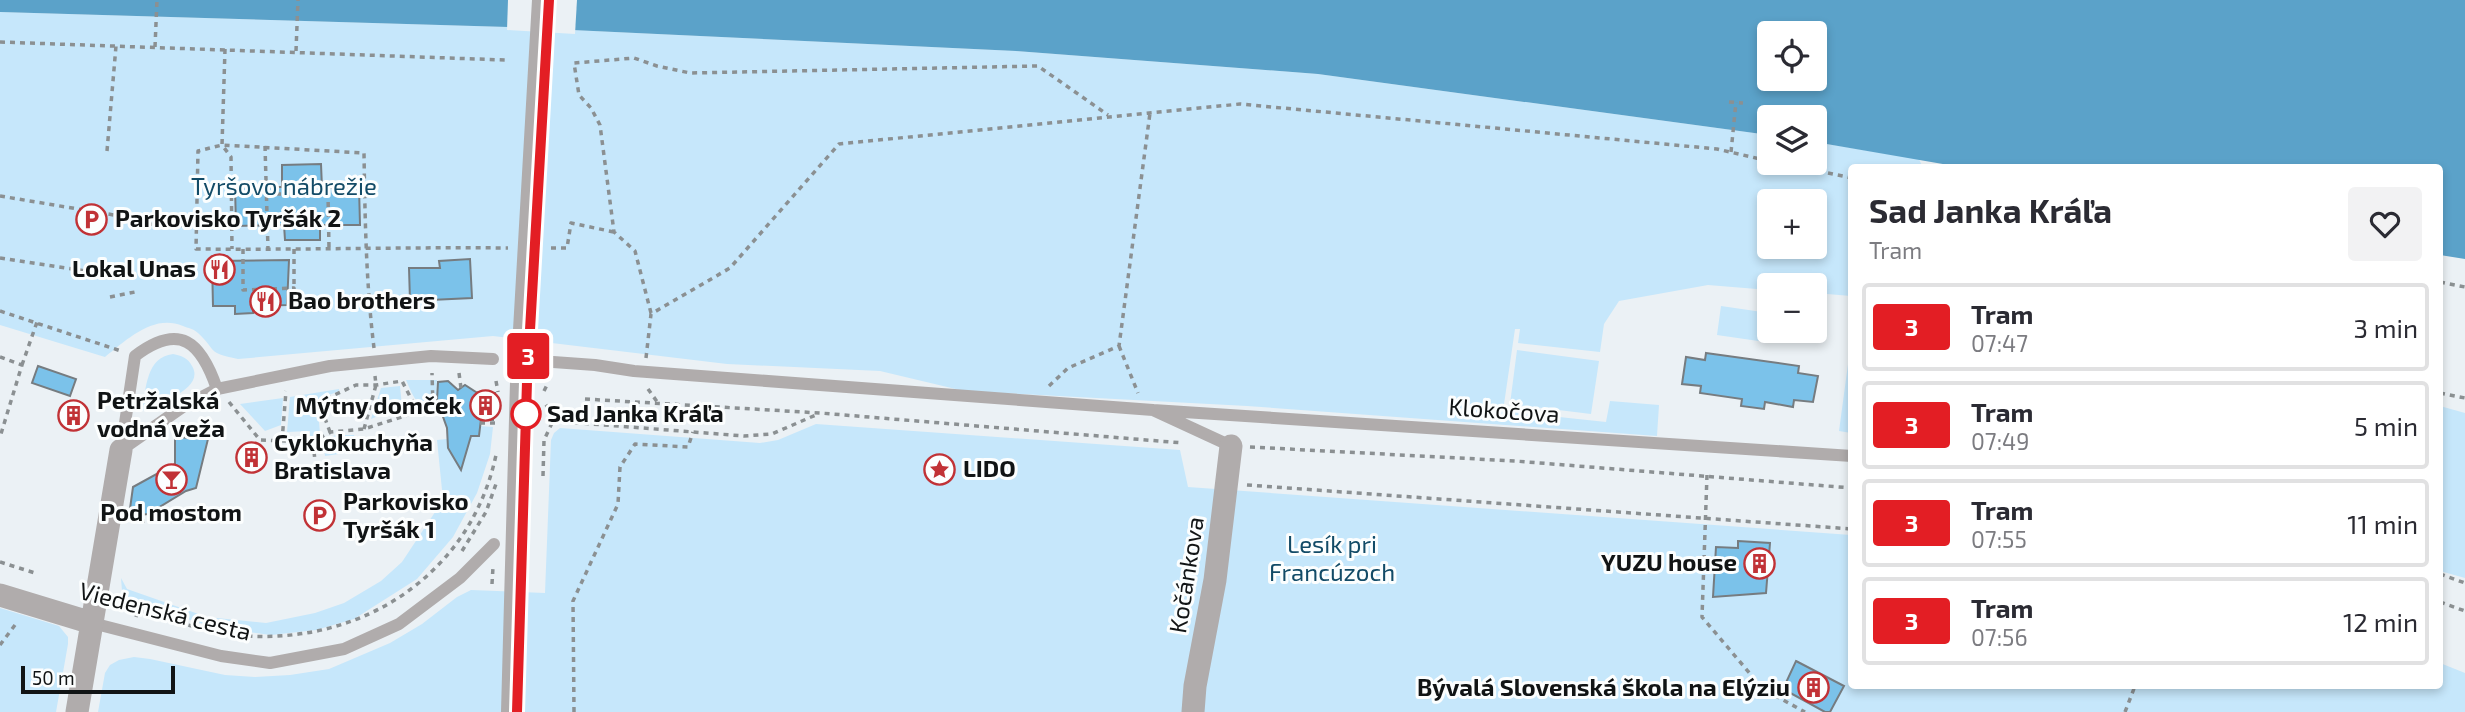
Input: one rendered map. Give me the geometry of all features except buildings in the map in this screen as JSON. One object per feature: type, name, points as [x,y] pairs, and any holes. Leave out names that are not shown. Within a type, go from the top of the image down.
[{"type":"street","name":"Kočánkova","points":[[1193,712],[1195,686],[1215,580],[1231,446]]},
{"type":"street","points":[[77,712],[121,450]]},
{"type":"street","name":"Viedenská cesta","points":[[0,595],[94,616]]},
{"type":"lane","points":[[507,712],[515,592],[538,0]]},
{"type":"lane","points":[[522,382],[549,0]]},
{"type":"lane","points":[[121,450],[135,356],[151,344],[163,339],[191,343],[210,368],[217,388]]},
{"type":"lane","points":[[121,450],[184,406],[217,388],[330,366],[431,356],[493,359]]},
{"type":"lane","name":"Klokočova","points":[[554,362],[645,372],[1032,402],[1848,456]]},
{"type":"lane","points":[[1148,410],[1231,446]]},
{"type":"lane","name":"Viedenská cesta","points":[[94,616],[221,656],[270,663],[344,649],[399,624],[460,578],[494,544]]},
{"type":"lane","points":[[515,592],[517,712]]},
{"type":"path","points":[[155,47],[157,0]]},
{"type":"path","points":[[296,51],[298,0]]},
{"type":"path","points":[[0,42],[505,60]]},
{"type":"path","points":[[107,151],[116,46]]},
{"type":"path","points":[[225,49],[222,145],[231,158],[232,249]]},
{"type":"path","points":[[614,232],[600,125],[591,108],[579,95],[574,63],[634,58],[690,73],[1038,66],[1110,117]]},
{"type":"path","points":[[1729,102],[1743,103]]},
{"type":"path","points":[[1731,152],[1736,102]]},
{"type":"path","points":[[651,314],[730,268],[839,144],[1240,104],[1717,149],[1757,158]]},
{"type":"path","points":[[1148,410],[1119,346],[1150,113]]},
{"type":"path","points":[[364,429],[376,385],[368,299],[366,248],[364,153],[222,145],[198,151],[196,249],[294,249],[330,248],[366,248],[493,247]]},
{"type":"path","points":[[265,146],[268,249]]},
{"type":"path","points":[[1827,173],[1848,177]]},
{"type":"path","points":[[266,194],[328,194],[330,248]]},
{"type":"path","points":[[0,196],[132,218],[149,224],[196,226]]},
{"type":"path","points":[[567,248],[570,223],[614,232],[635,251],[651,314],[645,372]]},
{"type":"path","points":[[243,249],[243,290],[294,288]]},
{"type":"path","points":[[294,249],[294,301]]},
{"type":"path","points":[[0,258],[85,271]]},
{"type":"path","points":[[2443,283],[2465,287]]},
{"type":"path","points":[[110,297],[135,292]]},
{"type":"path","points":[[0,311],[135,356]]},
{"type":"path","points":[[0,437],[37,322]]},
{"type":"path","points":[[1032,402],[1068,368],[1119,346]]},
{"type":"path","points":[[217,388],[260,440],[313,442],[331,432],[364,429],[433,407],[431,356]]},
{"type":"path","points":[[0,357],[22,365]]},
{"type":"path","points":[[282,441],[288,374]]},
{"type":"path","points":[[331,432],[319,402],[356,385],[402,381],[417,410]]},
{"type":"path","points":[[2443,394],[2465,398]]},
{"type":"path","points":[[542,398],[554,421],[544,440],[542,482]]},
{"type":"path","points":[[585,399],[820,413],[1190,443]]},
{"type":"path","points":[[554,421],[744,436],[772,433],[820,413]]},
{"type":"path","points":[[480,423],[498,423]]},
{"type":"path","points":[[574,712],[573,601],[618,504],[620,467],[635,444],[688,447],[693,432]]},
{"type":"path","points":[[313,442],[317,480]]},
{"type":"path","name":"Klokočova","points":[[1231,446],[1515,461],[1848,488]]},
{"type":"path","points":[[138,610],[209,630],[244,636],[281,637],[317,633],[354,622],[387,605],[442,563],[461,540],[478,510],[500,450],[500,461]]},
{"type":"path","points":[[1707,475],[1702,617],[1763,690],[1805,712]]},
{"type":"path","points":[[1228,477],[1248,485],[1848,529]]},
{"type":"path","points":[[455,559],[470,541],[486,512],[496,483]]},
{"type":"path","points":[[124,520],[187,521]]},
{"type":"path","points":[[0,562],[35,573]]},
{"type":"path","points":[[2443,575],[2465,583]]},
{"type":"path","points":[[2443,603],[2465,611]]},
{"type":"path","points":[[0,645],[22,615]]},
{"type":"path","points":[[2125,712],[2134,689]]},
{"type":"green space","name":"Tyršovo nábrežie","points":[[0,12],[508,27],[1016,51],[1318,74],[1757,133],[1757,175],[1827,175],[1827,144],[1919,159],[1921,164],[1848,164],[1848,296],[1827,294],[1827,273],[1757,273],[1757,289],[1708,285],[1619,301],[1604,324],[1600,352],[1518,343],[1520,329],[1515,329],[1503,411],[1606,422],[1610,401],[1659,405],[1657,436],[1247,406],[964,391],[880,371],[727,364],[493,336],[238,359],[217,353],[193,330],[172,323],[161,323],[141,330],[105,357],[0,325]]},
{"type":"green space","points":[[1721,306],[1757,311],[1757,341],[1717,335]]},
{"type":"green space","points":[[1517,350],[1599,361],[1591,414],[1510,404]]},
{"type":"green space","points":[[173,354],[190,363],[194,374],[192,382],[168,400],[142,411],[146,384],[152,368],[164,356]]},
{"type":"green space","points":[[1848,364],[1848,432],[1839,431]]},
{"type":"green space","points":[[406,380],[437,380],[436,400],[439,410],[421,405]]},
{"type":"green space","points":[[400,386],[402,406],[371,419],[381,388]]},
{"type":"green space","points":[[339,389],[317,400],[320,433],[310,437],[310,431],[287,432],[290,397]]},
{"type":"green space","points":[[283,398],[281,425],[265,431],[240,404]]},
{"type":"green space","points":[[2443,407],[2465,413],[2465,578],[2443,572]]},
{"type":"green space","name":"Lesík pri Francúzoch","points":[[816,424],[1180,450],[1188,487],[1848,535],[1848,689],[2443,689],[2443,664],[2465,673],[2465,712],[98,712],[105,673],[110,665],[119,660],[134,657],[150,659],[225,675],[255,677],[329,669],[390,643],[471,590],[545,593],[551,440],[560,428],[760,443],[778,440]]},
{"type":"green space","points":[[480,426],[493,427],[490,454],[477,493],[453,537],[417,579],[354,619],[316,630],[271,635],[213,627],[133,602],[122,591],[121,578],[127,589],[207,617],[266,623],[315,613],[344,603],[381,581],[402,562],[443,500],[437,440],[447,439],[448,448],[457,463],[471,436]]},
{"type":"green space","points":[[336,435],[354,435],[359,451],[325,456],[323,440]]},
{"type":"green space","points":[[0,608],[59,626],[68,637],[56,712],[0,712]]},
{"type":"water","points":[[0,0],[2465,0],[2465,259],[2443,255],[2443,164],[1943,164],[1827,144],[1827,105],[1757,105],[1757,133],[1318,74],[1016,51],[508,27],[0,12]]},
{"type":"pier","points":[[508,0],[577,0],[575,34],[507,30]]},
{"type":"tram line","name":"3","points":[[517,712],[527,382],[549,0]]},
{"type":"place","name":"Parkovisko Tyršák 2","points":[[92,219]]},
{"type":"place","name":"Lokal Unas","points":[[219,269]]},
{"type":"place","name":"Bao brothers","points":[[265,301]]},
{"type":"place","name":"Mýtny domček","points":[[485,406]]},
{"type":"place","name":"Sad Janka Kráľa","points":[[526,414]]},
{"type":"place","name":"Petržalská vodná veža","points":[[74,415]]},
{"type":"place","name":"Cyklokuchyňa Bratislava","points":[[251,457]]},
{"type":"place","name":"LIDO","points":[[940,469]]},
{"type":"place","name":"Pod mostom","points":[[171,479]]},
{"type":"place","name":"Parkovisko Tyršák 1","points":[[320,516]]},
{"type":"place","name":"YUZU house","points":[[1760,563]]},
{"type":"place","name":"Bývalá Slovenská škola na Elýziu","points":[[1813,688]]}]
